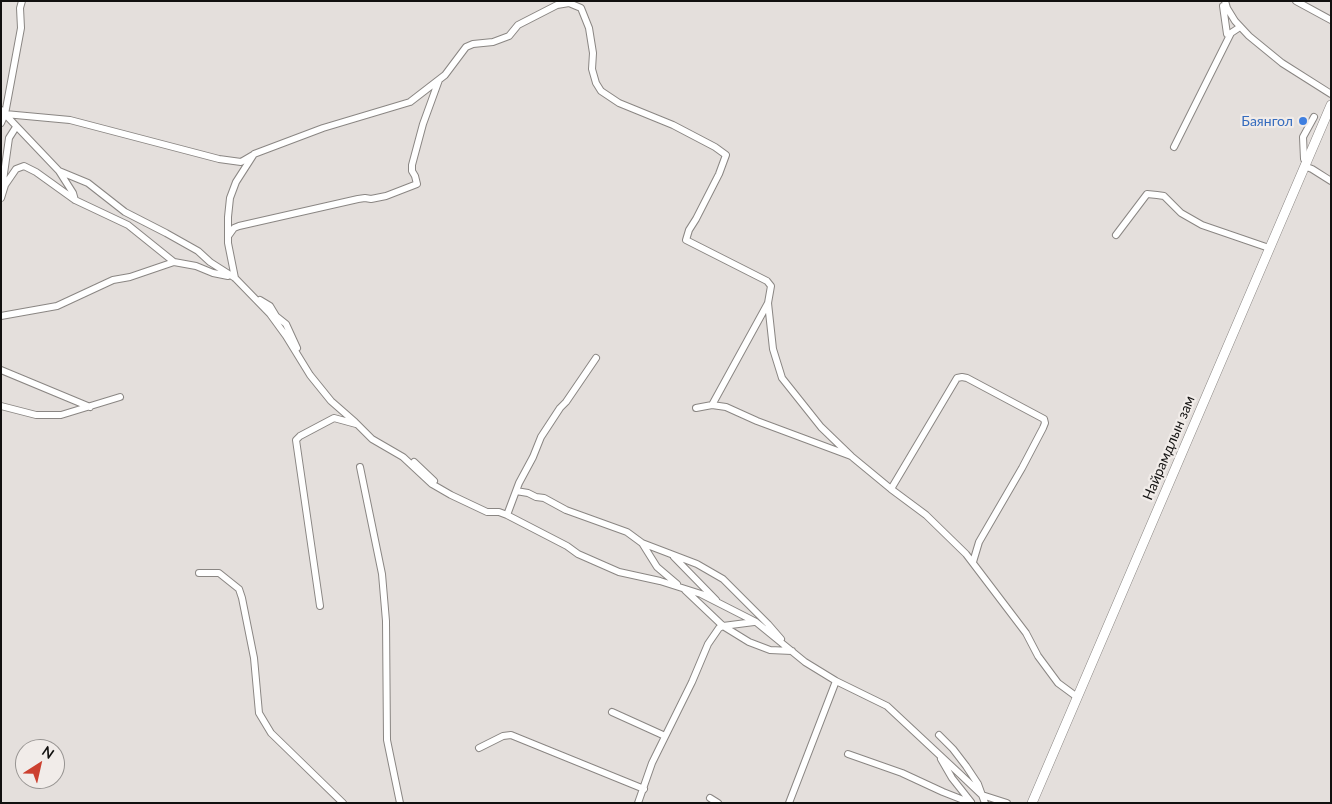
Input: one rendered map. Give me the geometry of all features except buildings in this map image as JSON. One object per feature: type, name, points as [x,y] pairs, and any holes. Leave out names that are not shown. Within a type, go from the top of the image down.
[{"type":"main road","name":"Найрамдлын зам","points":[[1032,803],[1331,105]]},
{"type":"street","points":[[1,123],[21,28],[20,8],[22,1]]},
{"type":"street","points":[[1296,1],[1331,20]]},
{"type":"street","points":[[3,112],[70,120],[218,159],[241,162],[254,154],[323,128],[410,102],[450,69],[462,51],[470,45],[493,42],[509,36],[518,25],[557,6],[569,3],[581,8],[591,35],[594,76],[596,84],[601,91],[619,103],[673,125],[715,147],[726,155],[719,174],[689,230],[686,240],[767,281],[771,286],[768,303],[773,349],[782,378],[821,427],[851,456],[926,515],[973,562],[1026,633],[1038,656],[1058,683],[1077,697]]},
{"type":"street","points":[[1224,3],[1240,27],[1282,63],[1331,94]]},
{"type":"street","points":[[1224,3],[1227,34]]},
{"type":"street","points":[[1174,147],[1231,33],[1240,27]]},
{"type":"street","points":[[228,236],[234,228],[239,226],[365,198],[371,199],[386,196],[417,184],[412,172],[412,165],[423,124],[439,79]]},
{"type":"street","points":[[3,112],[59,172],[73,193],[75,200]]},
{"type":"street","points":[[1314,117],[1303,137],[1304,159],[1312,169],[1331,181]]},
{"type":"street","points":[[1,194],[8,138],[16,126]]},
{"type":"street","points":[[233,277],[228,236],[230,198],[236,182],[254,154]]},
{"type":"street","points":[[1,198],[5,185],[16,169],[24,166],[36,172],[75,200],[128,225],[174,262],[196,266],[213,273],[233,277]]},
{"type":"street","points":[[59,172],[88,183],[125,212],[190,247],[233,277],[270,314],[310,376],[331,401],[376,443],[398,454],[424,477],[446,492],[487,512],[508,514],[578,554],[619,572],[684,588],[756,622],[805,662],[836,681],[887,706],[982,795],[1005,802]]},
{"type":"street","points":[[1116,235],[1147,194],[1164,196],[1181,213],[1202,225],[1269,248]]},
{"type":"street","points":[[1,316],[57,306],[113,280],[130,277],[174,262]]},
{"type":"street","points":[[712,405],[768,303]]},
{"type":"street","points":[[508,514],[516,491],[534,457],[541,437],[596,358]]},
{"type":"street","points":[[1,370],[90,406]]},
{"type":"street","points":[[891,489],[956,378],[967,378],[1044,419],[1043,428],[1022,468],[979,542],[973,562]]},
{"type":"street","points":[[1,406],[22,412],[61,415],[120,397]]},
{"type":"street","points":[[696,408],[712,405],[726,407],[757,421],[851,456]]},
{"type":"street","points":[[320,606],[296,440],[334,418],[357,424]]},
{"type":"street","points":[[360,467],[382,574],[386,621],[387,740],[400,803]]},
{"type":"street","points":[[516,491],[544,498],[566,510],[604,522],[627,532],[642,543],[697,564],[724,579],[779,635],[784,645]]},
{"type":"street","points":[[642,543],[657,567],[684,588],[723,626],[750,642],[770,650],[793,652]]},
{"type":"street","points":[[672,554],[719,603]]},
{"type":"street","points":[[199,573],[219,574],[239,589],[254,658],[260,713],[270,733],[343,803]]},
{"type":"street","points":[[638,803],[652,763],[692,682],[705,650],[719,628],[756,622]]},
{"type":"street","points":[[789,803],[836,681]]},
{"type":"street","points":[[612,712],[665,736]]},
{"type":"street","points":[[479,748],[503,736],[511,735],[644,789]]},
{"type":"street","points":[[939,735],[953,748],[966,766],[978,784],[985,803]]},
{"type":"street","points":[[848,754],[902,773],[972,803]]},
{"type":"street","points":[[938,754],[952,778],[972,803]]},
{"type":"street","points":[[710,798],[718,803]]},
{"type":"place","name":"Баянгол","points":[[1303,121]]}]
